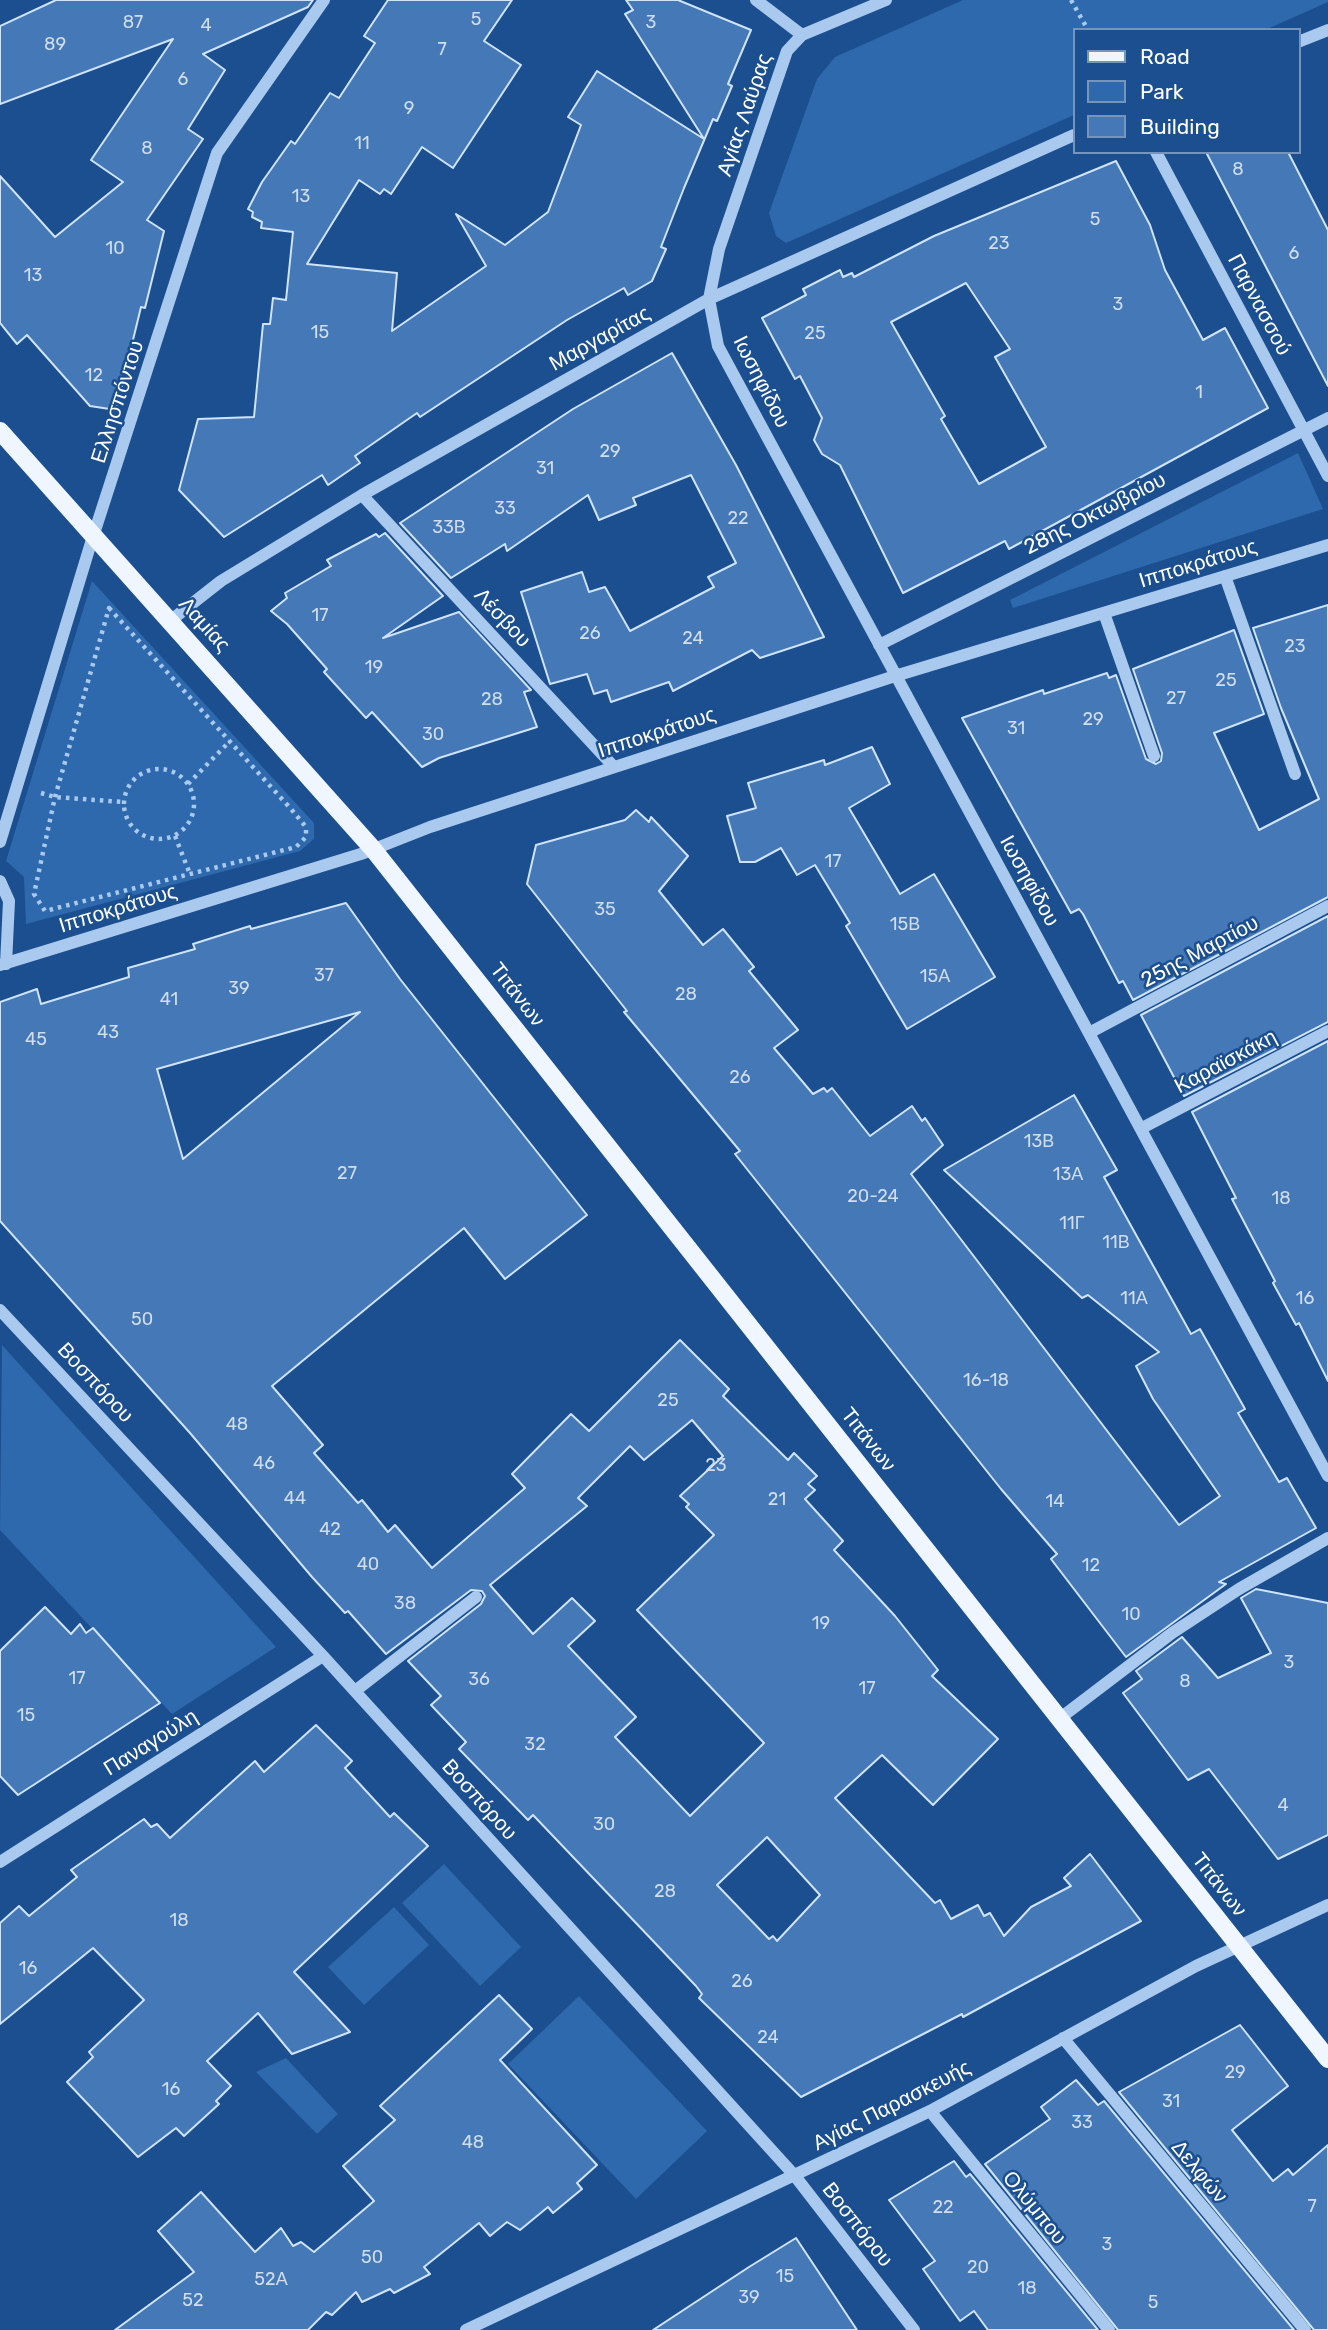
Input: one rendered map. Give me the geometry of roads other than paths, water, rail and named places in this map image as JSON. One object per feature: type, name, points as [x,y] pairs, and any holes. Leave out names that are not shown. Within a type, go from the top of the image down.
[{"type":"main road","name":"Λαμίας","points":[[0,431],[92,541],[170,621],[368,851]]},
{"type":"main road","name":"Τιτάνων","points":[[368,851],[1328,2059]]},
{"type":"street","name":"Ελλησπόντου","points":[[0,842],[92,541],[217,153],[324,0]]},
{"type":"street","points":[[756,0],[802,35],[886,0]]},
{"type":"street","points":[[1300,41],[1328,30]]},
{"type":"street","name":"Αγίας Λαύρας","points":[[709,299],[719,249],[787,51],[802,35]]},
{"type":"street","name":"Μαργαρίτας","points":[[170,621],[221,581],[362,495],[709,299],[1072,136]]},
{"type":"street","name":"Παρνασσού","points":[[1157,154],[1328,475]]},
{"type":"street","name":"Ιωσηφίδου","points":[[709,299],[718,346],[1328,1476]]},
{"type":"street","name":"28ης Οκτωβρίου","points":[[879,645],[1328,418]]},
{"type":"street","name":"Λέσβου","points":[[362,495],[614,767]]},
{"type":"street","name":"Ιπποκράτους","points":[[3,965],[368,851],[430,827],[895,676],[1328,545]]},
{"type":"street","points":[[1225,576],[1295,774]]},
{"type":"street","points":[[1104,613],[1154,757]]},
{"type":"street","points":[[0,881],[9,901],[3,965]]},
{"type":"street","name":"25ης Μαρτίου","points":[[1089,1032],[1328,906]]},
{"type":"street","name":"Καραϊσκάκη","points":[[1142,1128],[1328,1031]]},
{"type":"street","name":"Βοσπόρου","points":[[0,1310],[323,1656],[795,2176],[914,2330]]},
{"type":"street","points":[[1059,1719],[1183,1626],[1239,1589],[1328,1538]]},
{"type":"street","points":[[355,1691],[476,1597]]},
{"type":"street","name":"Παναγούλη","points":[[0,1862],[323,1656]]},
{"type":"street","name":"Αγίας Παρασκευής","points":[[466,2330],[930,2111],[1063,2038],[1239,1947],[1328,1905]]},
{"type":"street","name":"Δελφών","points":[[1063,2038],[1305,2330]]},
{"type":"street","name":"Ολύμπου","points":[[930,2111],[1109,2330]]}]
